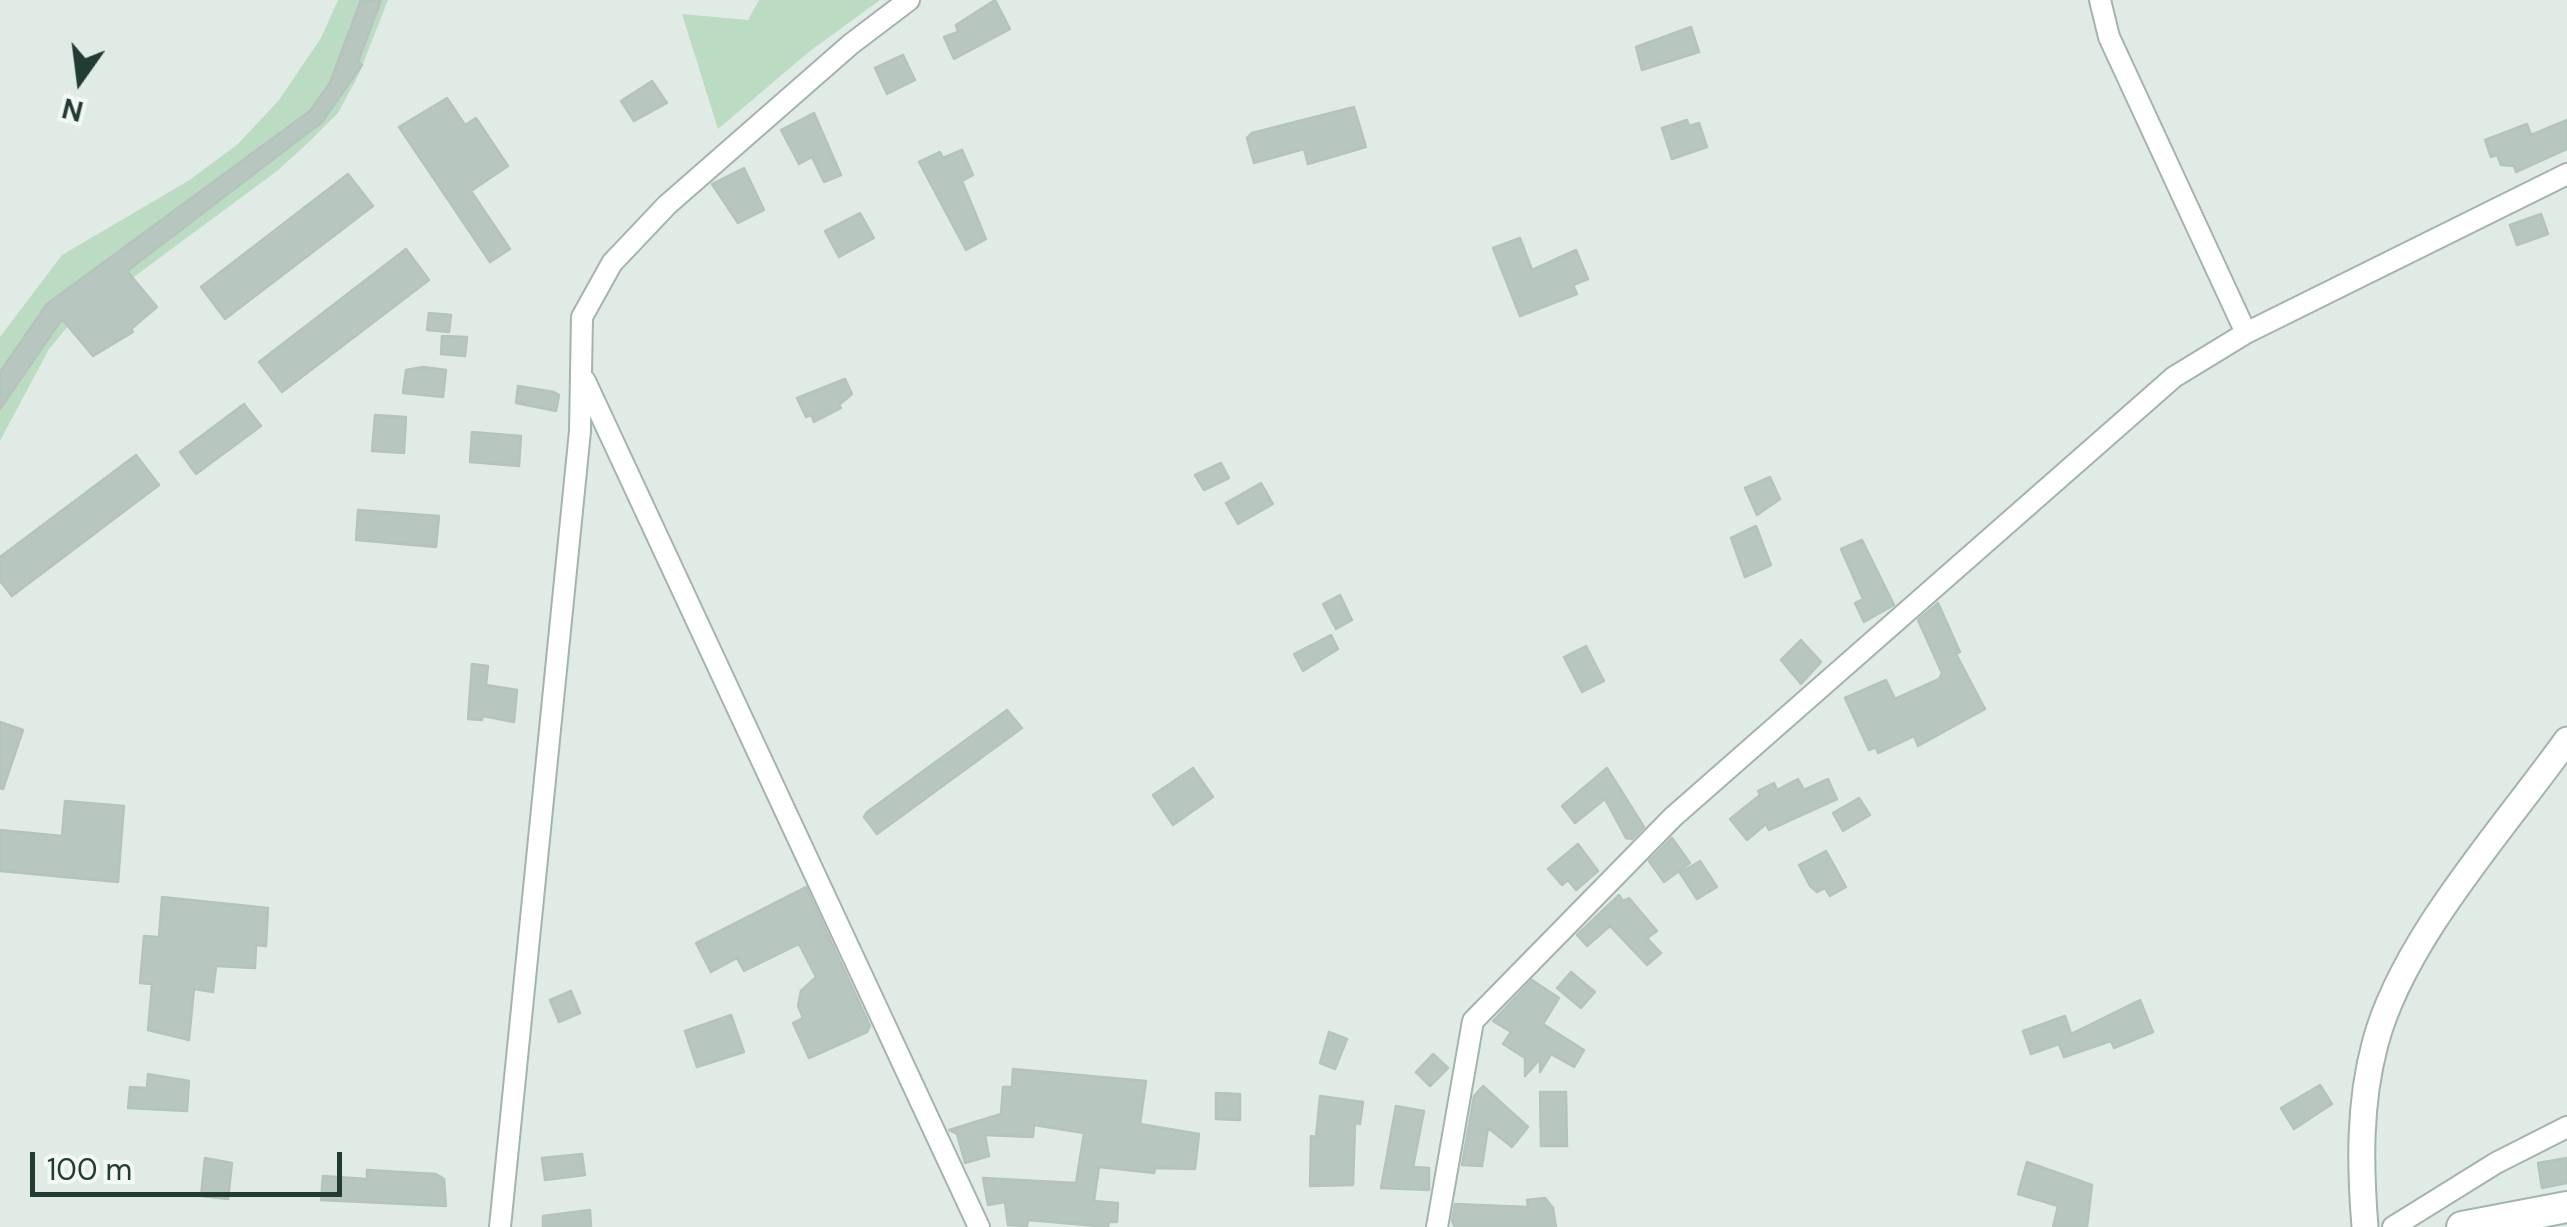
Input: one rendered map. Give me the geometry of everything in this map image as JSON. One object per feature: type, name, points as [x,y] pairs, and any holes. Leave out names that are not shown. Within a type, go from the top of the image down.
[{"type":"main road","points":[[2462,1227],[2567,1207]]},
{"type":"street","points":[[500,1227],[580,432],[582,317],[628,243],[850,44],[908,0]]},
{"type":"street","points":[[2100,0],[2109,38],[2246,334]]},
{"type":"street","points":[[1438,1227],[1472,1022],[1673,817],[2174,377],[2246,334],[2567,174]]},
{"type":"street","points":[[581,374],[979,1227]]},
{"type":"street","points":[[2365,1227],[2364,1108],[2376,1040],[2390,1001],[2435,923],[2567,740]]},
{"type":"street","points":[[2393,1227],[2496,1164],[2567,1127]]},
{"type":"green space","points":[[338,0],[388,0],[359,74],[338,113],[277,171],[69,325],[49,349],[0,441],[0,337],[62,255],[188,181],[238,144],[279,100],[321,38]]},
{"type":"green space","points":[[759,0],[880,0],[810,51],[718,129],[682,14],[748,20]]},
{"type":"building","points":[[361,0],[381,0],[358,62],[362,65],[322,122],[127,271],[157,307],[131,329],[133,332],[93,356],[62,319],[0,409],[0,372],[47,304],[310,111],[330,83]]},
{"type":"building","points":[[995,0],[1010,29],[954,59],[944,37],[958,32],[956,25]]},
{"type":"building","points":[[1691,27],[1699,52],[1642,70],[1636,47]]},
{"type":"building","points":[[903,55],[915,80],[887,94],[875,68]]},
{"type":"building","points":[[652,81],[667,103],[634,121],[621,101]]},
{"type":"building","points":[[447,98],[465,125],[476,118],[508,166],[471,191],[510,249],[490,262],[399,127]]},
{"type":"building","points":[[1354,107],[1366,147],[1308,164],[1304,149],[1254,163],[1247,138],[1252,133]]},
{"type":"building","points":[[814,113],[841,175],[824,182],[812,157],[799,164],[781,130]]},
{"type":"building","points":[[1687,120],[1689,126],[1699,123],[1707,147],[1672,159],[1662,128]]},
{"type":"building","points":[[2567,120],[2567,149],[2516,172],[2514,166],[2501,165],[2497,155],[2491,157],[2485,140],[2527,124],[2531,135]]},
{"type":"building","points":[[962,150],[973,175],[962,181],[986,239],[966,250],[919,162],[940,152],[943,158]]},
{"type":"building","points":[[744,168],[764,210],[738,223],[712,184]]},
{"type":"building","points":[[348,174],[373,206],[225,319],[201,287]]},
{"type":"building","points":[[860,213],[874,238],[839,257],[825,231]]},
{"type":"building","points":[[2541,214],[2548,234],[2517,245],[2510,225]]},
{"type":"building","points":[[1520,238],[1532,270],[1576,250],[1588,279],[1573,285],[1577,294],[1520,316],[1493,248]]},
{"type":"building","points":[[406,249],[429,280],[282,392],[259,362]]},
{"type":"building","points":[[429,313],[451,315],[449,332],[427,330]]},
{"type":"building","points":[[442,336],[467,337],[465,356],[441,354]]},
{"type":"building","points":[[406,370],[446,370],[443,397],[403,393]]},
{"type":"building","points":[[845,379],[852,394],[839,405],[841,408],[814,422],[811,415],[806,417],[797,398]]},
{"type":"building","points":[[518,386],[559,395],[556,411],[516,403]]},
{"type":"building","points":[[244,404],[261,426],[196,474],[180,452]]},
{"type":"building","points":[[375,415],[406,417],[404,453],[372,451]]},
{"type":"building","points":[[472,432],[521,436],[519,466],[470,462]]},
{"type":"building","points":[[136,455],[159,485],[12,596],[0,581],[0,557]]},
{"type":"building","points":[[1221,463],[1229,478],[1204,490],[1195,475]]},
{"type":"building","points":[[1770,477],[1780,499],[1757,515],[1745,488]]},
{"type":"building","points":[[1261,483],[1273,504],[1238,524],[1226,503]]},
{"type":"building","points":[[358,510],[439,516],[436,547],[356,540]]},
{"type":"building","points":[[1756,526],[1771,565],[1745,577],[1731,538]]},
{"type":"building","points":[[1862,540],[1894,605],[1864,622],[1855,603],[1863,599],[1841,549]]},
{"type":"building","points":[[1340,595],[1352,620],[1336,629],[1323,604]]},
{"type":"building","points":[[1938,603],[1960,652],[1956,654],[1985,709],[1918,746],[1914,736],[1878,753],[1876,747],[1869,750],[1845,698],[1886,680],[1895,699],[1939,679],[1942,673],[1918,620]]},
{"type":"building","points":[[1331,635],[1338,649],[1303,671],[1294,654]]},
{"type":"building","points":[[1801,640],[1821,662],[1801,684],[1781,660]]},
{"type":"building","points":[[1586,646],[1604,681],[1582,692],[1564,657]]},
{"type":"building","points":[[472,664],[488,666],[486,685],[517,690],[514,722],[483,716],[482,720],[468,719]]},
{"type":"building","points":[[1007,710],[1022,728],[877,834],[864,817],[867,812]]},
{"type":"building","points":[[0,722],[23,730],[3,789],[0,788]]},
{"type":"building","points":[[1193,768],[1213,797],[1173,825],[1153,795]]},
{"type":"building","points":[[1607,768],[1644,827],[1632,839],[1626,838],[1605,799],[1575,823],[1562,806]]},
{"type":"building","points":[[1798,779],[1804,790],[1828,779],[1837,799],[1769,830],[1766,824],[1747,840],[1730,819],[1760,795],[1758,791],[1774,783],[1777,790]]},
{"type":"building","points":[[1859,798],[1870,815],[1843,831],[1833,813]]},
{"type":"building","points":[[65,801],[124,806],[118,882],[0,871],[0,830],[62,836]]},
{"type":"building","points":[[1672,838],[1690,863],[1664,882],[1649,861]]},
{"type":"building","points":[[1578,844],[1598,871],[1576,890],[1568,880],[1562,885],[1548,869]]},
{"type":"building","points":[[1826,851],[1846,887],[1830,896],[1825,888],[1817,892],[1810,886],[1799,865]]},
{"type":"building","points":[[1700,861],[1717,887],[1697,899],[1680,873]]},
{"type":"building","points":[[806,887],[870,1026],[867,1032],[809,1058],[793,1023],[803,1018],[798,1006],[801,991],[816,977],[799,944],[744,971],[737,958],[711,972],[696,943]]},
{"type":"building","points":[[1619,895],[1623,901],[1629,898],[1657,931],[1647,938],[1661,953],[1647,965],[1610,926],[1587,946],[1577,935]]},
{"type":"building","points":[[162,897],[268,908],[266,946],[256,945],[255,968],[216,966],[213,992],[194,989],[189,1040],[148,1030],[152,984],[140,983],[144,936],[159,937]]},
{"type":"building","points":[[1571,972],[1595,992],[1581,1008],[1557,988]]},
{"type":"building","points":[[1532,980],[1559,998],[1543,1024],[1584,1050],[1574,1067],[1551,1054],[1540,1072],[1540,1059],[1525,1076],[1525,1058],[1503,1044],[1511,1032],[1493,1021]]},
{"type":"building","points":[[571,991],[580,1013],[559,1022],[550,1000]]},
{"type":"building","points":[[2140,1000],[2153,1032],[2114,1048],[2111,1041],[2064,1057],[2059,1044],[2031,1054],[2023,1031],[2065,1016],[2071,1034]]},
{"type":"building","points":[[731,1015],[744,1052],[697,1067],[685,1031]]},
{"type":"building","points":[[1329,1032],[1347,1039],[1335,1069],[1320,1063]]},
{"type":"building","points":[[1433,1054],[1448,1068],[1430,1086],[1416,1072]]},
{"type":"building","points":[[1013,1069],[1146,1081],[1140,1124],[1199,1134],[1195,1169],[1155,1168],[1154,1173],[1099,1167],[1094,1201],[1118,1203],[1117,1222],[1109,1222],[1108,1227],[1028,1220],[1027,1226],[1008,1225],[1005,1202],[988,1205],[983,1178],[1076,1183],[1084,1133],[1034,1125],[1033,1137],[985,1135],[989,1156],[965,1163],[957,1134],[949,1130],[1001,1114],[1003,1087],[1012,1087]]},
{"type":"building","points":[[148,1074],[189,1081],[187,1111],[128,1108],[130,1087],[147,1088]]},
{"type":"building","points":[[2320,1085],[2332,1104],[2294,1129],[2281,1108]]},
{"type":"building","points":[[1483,1086],[1528,1127],[1512,1147],[1488,1128],[1482,1166],[1462,1165],[1474,1096]]},
{"type":"building","points":[[1540,1092],[1566,1092],[1567,1146],[1541,1146]]},
{"type":"building","points":[[1216,1093],[1240,1094],[1240,1120],[1216,1119]]},
{"type":"building","points":[[1320,1096],[1363,1102],[1360,1124],[1355,1123],[1353,1185],[1310,1186],[1311,1136],[1316,1137]]},
{"type":"building","points":[[1396,1106],[1424,1111],[1413,1167],[1429,1168],[1429,1190],[1381,1188]]},
{"type":"building","points":[[582,1154],[585,1175],[545,1180],[542,1158]]},
{"type":"building","points":[[205,1158],[232,1163],[228,1199],[201,1196]]},
{"type":"building","points":[[2567,1158],[2567,1183],[2542,1188],[2538,1163]]},
{"type":"building","points":[[2027,1162],[2092,1185],[2087,1227],[2053,1227],[2058,1206],[2018,1194]]},
{"type":"building","points":[[367,1170],[436,1174],[444,1179],[446,1206],[321,1200],[323,1176],[367,1179]]},
{"type":"building","points":[[1545,1198],[1553,1208],[1556,1227],[1455,1227],[1452,1221],[1455,1204],[1528,1207],[1527,1200]]},
{"type":"building","points":[[590,1210],[591,1227],[543,1227],[543,1216]]}]
